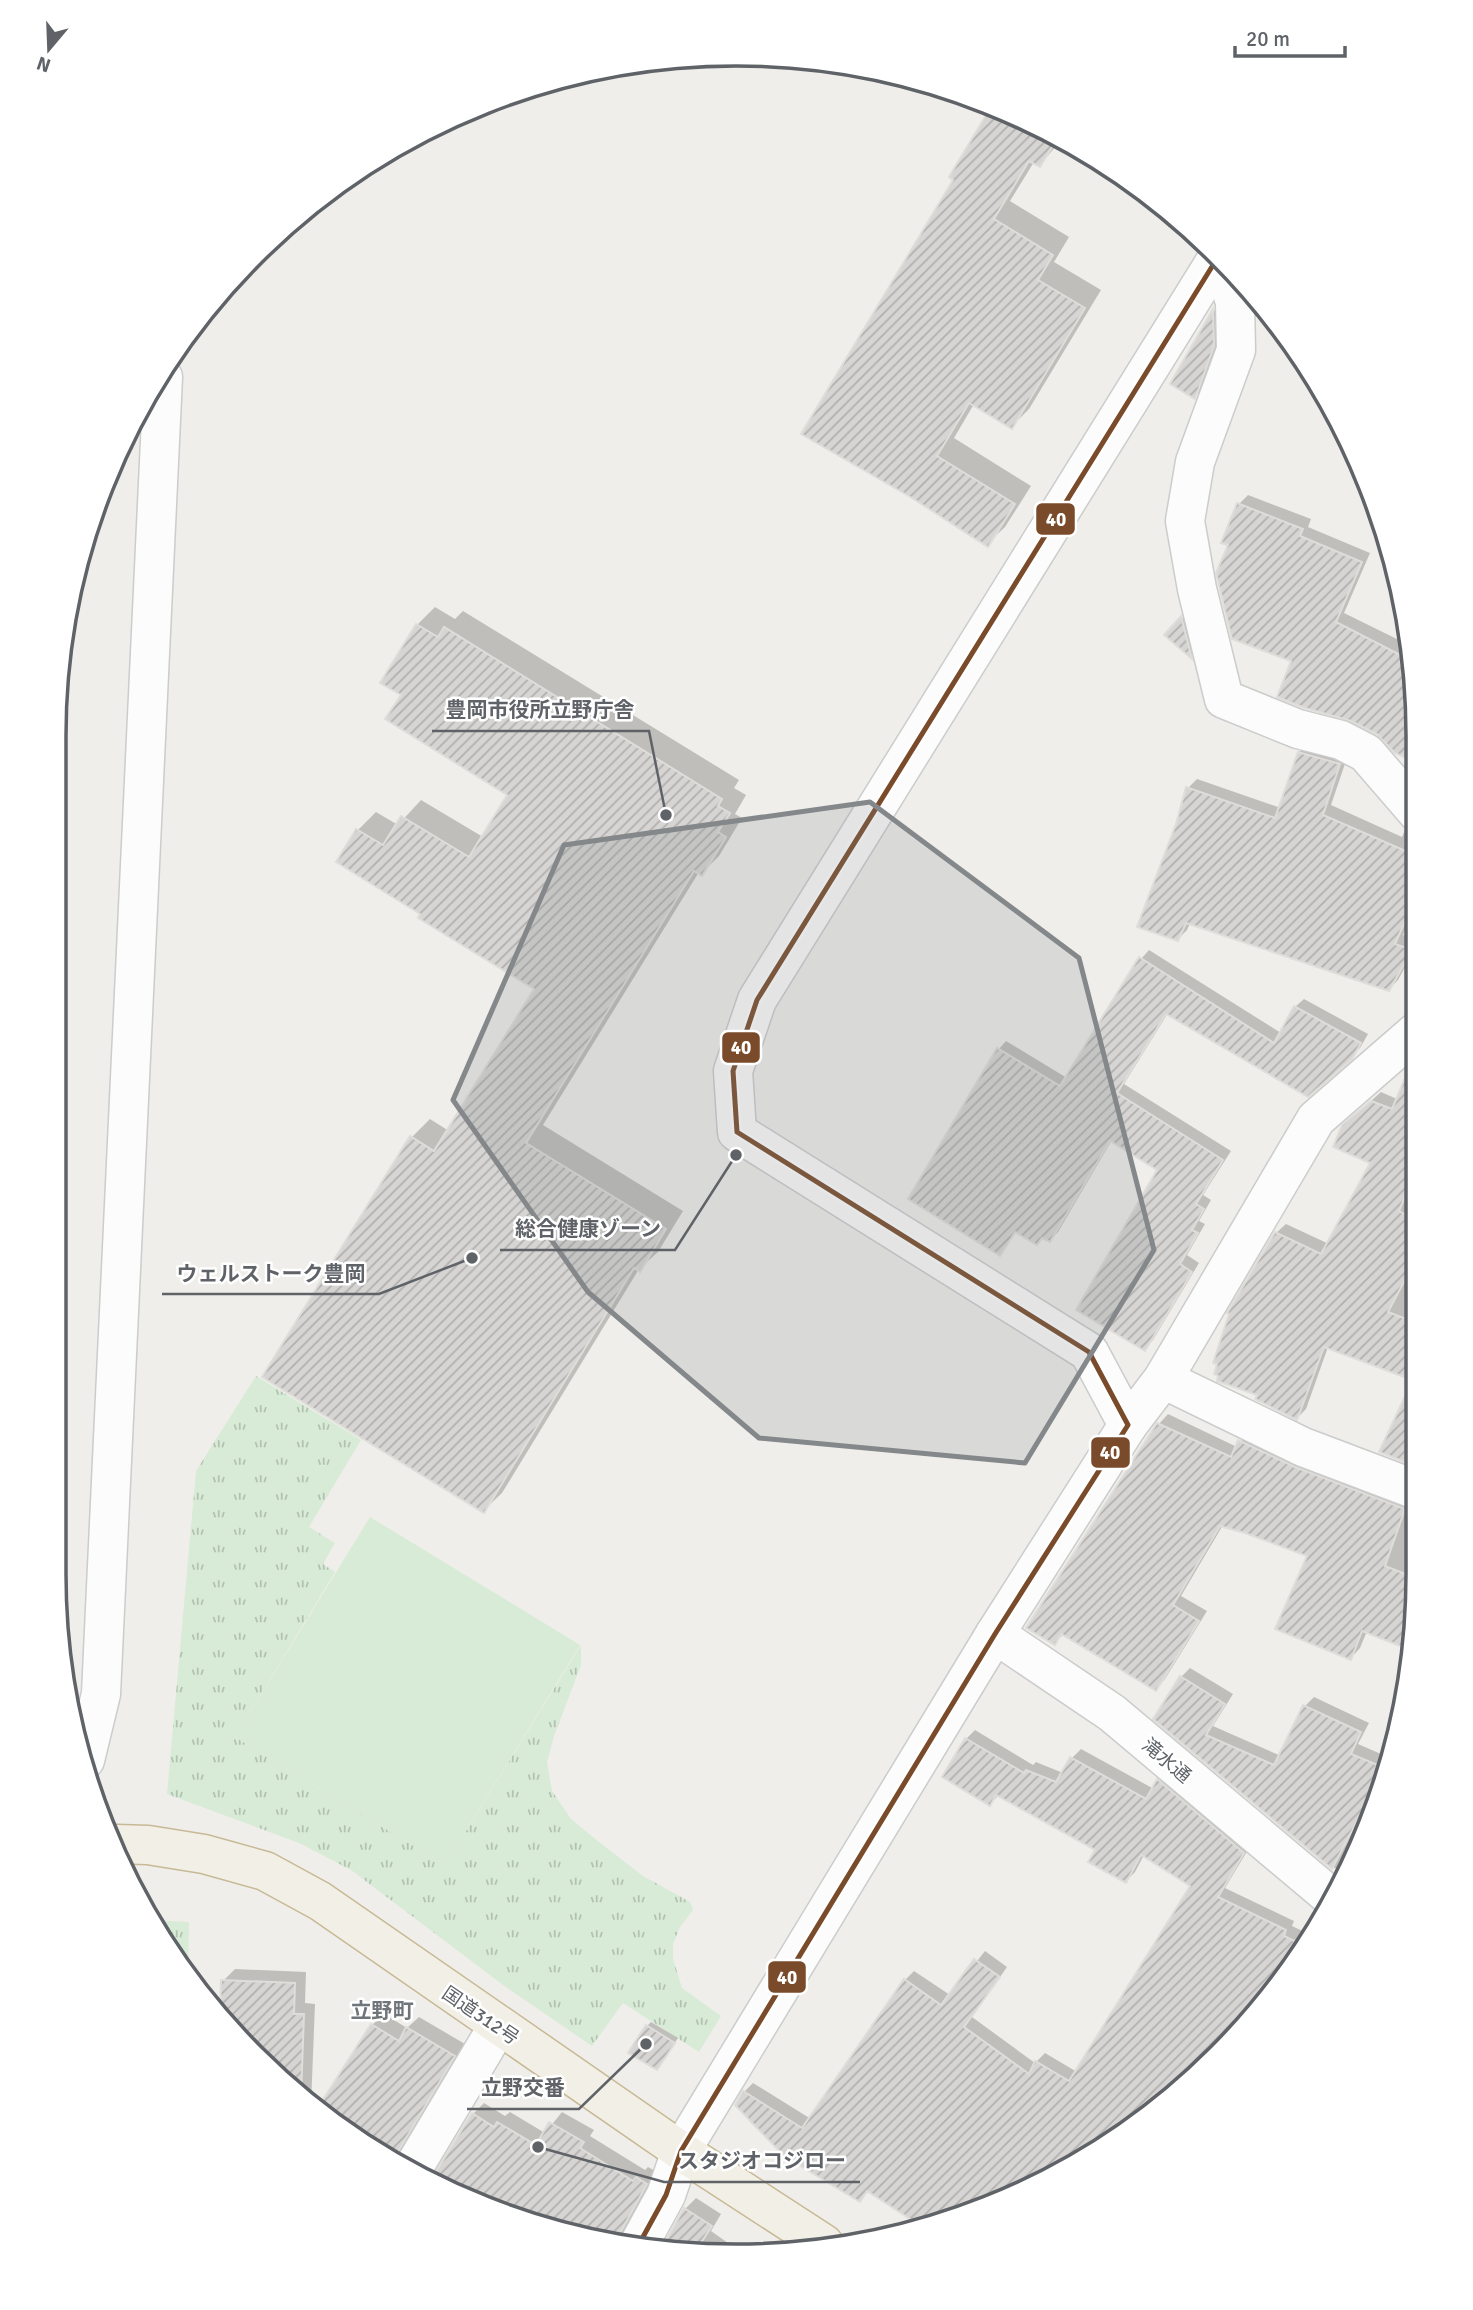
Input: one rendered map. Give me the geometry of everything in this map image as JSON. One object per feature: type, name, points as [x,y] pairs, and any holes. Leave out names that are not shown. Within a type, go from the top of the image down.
[{"type":"highway","name":"国道312号","points":[[124,1844],[204,1854],[265,1871],[320,1901],[681,2151],[816,2239]]},
{"type":"street","points":[[1128,1425],[1089,1352],[737,1132],[733,1071],[757,1000],[1213,266]]},
{"type":"street","points":[[1231,285],[1236,302],[1236,350],[1195,462],[1185,521],[1197,589],[1224,699],[1298,729],[1341,740],[1366,753],[1406,799]]},
{"type":"street","points":[[89,1745],[101,1694],[162,391]]},
{"type":"street","points":[[643,2237],[666,2195],[681,2151],[995,1634],[1128,1425],[1163,1379],[1316,1119],[1406,1040]]},
{"type":"street","points":[[1163,1379],[1303,1447],[1406,1486]]},
{"type":"street","name":"滝水通","points":[[995,1634],[1112,1713],[1326,1892]]},
{"type":"street","points":[[417,2162],[498,2026]]},
{"type":"highlighted area","points":[[870,802],[1079,958],[1154,1250],[1025,1463],[759,1438],[588,1292],[453,1100],[564,845]]},
{"type":"green space","points":[[256,1376],[361,1440],[309,1527],[335,1543],[323,1564],[335,1572],[235,1737],[445,1865],[581,1645],[581,1665],[547,1762],[552,1791],[571,1819],[599,1842],[643,1876],[690,1902],[693,1910],[680,1927],[673,1944],[673,1959],[682,1988],[721,2016],[699,2052],[623,2003],[592,2046],[503,1985],[351,1870],[299,1843],[167,1794],[196,1471]]},
{"type":"green space","points":[[370,1517],[580,1645],[445,1865],[235,1737]]},
{"type":"green space","points":[[164,1921],[189,1922],[188,1959]]},
{"type":"building","points":[[986,115],[1053,146],[1040,167],[1029,161],[994,219],[1053,255],[1038,280],[1085,308],[1012,429],[969,403],[937,456],[1015,504],[988,547],[912,498],[801,434],[953,180],[949,177]]},
{"type":"building","points":[[1213,309],[1214,346],[1195,399],[1170,384]]},
{"type":"building","points":[[1237,503],[1303,529],[1300,536],[1362,562],[1336,622],[1402,656],[1406,758],[1395,753],[1377,734],[1351,721],[1277,697],[1291,661],[1232,639],[1216,573],[1228,545],[1221,543]]},
{"type":"building","points":[[1181,616],[1192,659],[1164,635]]},
{"type":"building","points":[[416,624],[438,637],[444,627],[722,799],[718,806],[730,813],[718,832],[726,837],[702,876],[694,871],[526,1143],[666,1229],[640,1272],[634,1268],[484,1513],[262,1377],[410,1136],[434,1151],[534,989],[418,918],[420,914],[336,862],[356,829],[383,845],[401,816],[469,857],[507,795],[385,719],[401,695],[380,683]]},
{"type":"building","points":[[1298,752],[1340,764],[1323,815],[1406,851],[1406,919],[1395,944],[1406,948],[1406,961],[1389,991],[1186,923],[1178,941],[1137,927],[1176,824],[1186,787],[1275,818]]},
{"type":"building","points":[[1139,957],[1274,1043],[1294,1006],[1361,1043],[1352,1059],[1308,1097],[1166,1014],[1117,1093],[1223,1160],[1196,1204],[1204,1209],[1192,1230],[1198,1233],[1180,1264],[1192,1272],[1145,1351],[1076,1310],[1157,1170],[1110,1141],[1050,1242],[1042,1238],[1037,1245],[1015,1232],[1000,1256],[908,1199],[997,1048],[1060,1086]]},
{"type":"building","points":[[1406,1076],[1406,1194],[1399,1211],[1406,1215],[1406,1278],[1388,1312],[1406,1319],[1406,1371],[1404,1377],[1324,1347],[1297,1420],[1255,1399],[1257,1395],[1217,1381],[1218,1376],[1214,1374],[1217,1364],[1213,1363],[1229,1314],[1227,1313],[1275,1232],[1321,1254],[1370,1163],[1333,1147],[1342,1125],[1371,1101],[1392,1109]]},
{"type":"building","points":[[1406,1394],[1406,1462],[1379,1452]]},
{"type":"building","points":[[1157,1423],[1231,1457],[1238,1440],[1295,1467],[1405,1509],[1385,1566],[1406,1574],[1402,1647],[1362,1631],[1351,1660],[1275,1629],[1307,1556],[1220,1526],[1173,1605],[1199,1621],[1156,1691],[1061,1634],[1055,1645],[1026,1628]]},
{"type":"building","points":[[1180,1676],[1225,1704],[1206,1735],[1274,1765],[1303,1705],[1361,1732],[1351,1754],[1378,1765],[1358,1822],[1332,1869],[1153,1719]]},
{"type":"building","points":[[965,1738],[1024,1773],[1026,1770],[1056,1782],[1070,1757],[1146,1799],[1157,1779],[1244,1853],[1218,1897],[1286,1930],[1284,1936],[1297,1942],[1240,2015],[1210,2047],[1178,2077],[1109,2131],[1033,2174],[952,2208],[912,2220],[867,2191],[860,2202],[784,2156],[735,2105],[743,2091],[802,2128],[904,1979],[941,2005],[974,1959],[1000,1977],[964,2027],[1029,2074],[1035,2061],[1069,2081],[1190,1886],[1141,1855],[1126,1883],[1088,1862],[1095,1850],[996,1795],[990,1806],[942,1777]]},
{"type":"building","points":[[221,1980],[295,1983],[294,2014],[304,2014],[302,2082],[263,2047],[220,2000]]},
{"type":"building","points":[[371,2024],[399,2041],[406,2027],[455,2056],[398,2152],[323,2100]]},
{"type":"building","points":[[646,2025],[675,2043],[657,2070],[628,2053]]},
{"type":"building","points":[[472,2113],[494,2127],[497,2122],[536,2145],[549,2122],[584,2142],[580,2148],[633,2181],[636,2177],[647,2184],[620,2233],[563,2221],[521,2208],[436,2172]]},
{"type":"building","points":[[684,2208],[712,2226],[701,2242],[667,2240]]},
{"type":"transit line","name":"40","points":[[643,2237],[666,2195],[681,2151],[995,1634],[1128,1425],[1089,1352],[737,1132],[733,1071],[757,1000],[1213,266]]},
{"type":"place","name":"豊岡市役所立野庁舎","points":[[666,815]]},
{"type":"place","name":"総合健康ゾーン","points":[[736,1155]]},
{"type":"place","name":"ウェルストーク豊岡","points":[[472,1258]]},
{"type":"place","name":"立野交番","points":[[646,2044]]},
{"type":"place","name":"スタジオコジロー","points":[[538,2147]]},
{"type":"district","name":"立野町","points":[[382,2011]]}]
